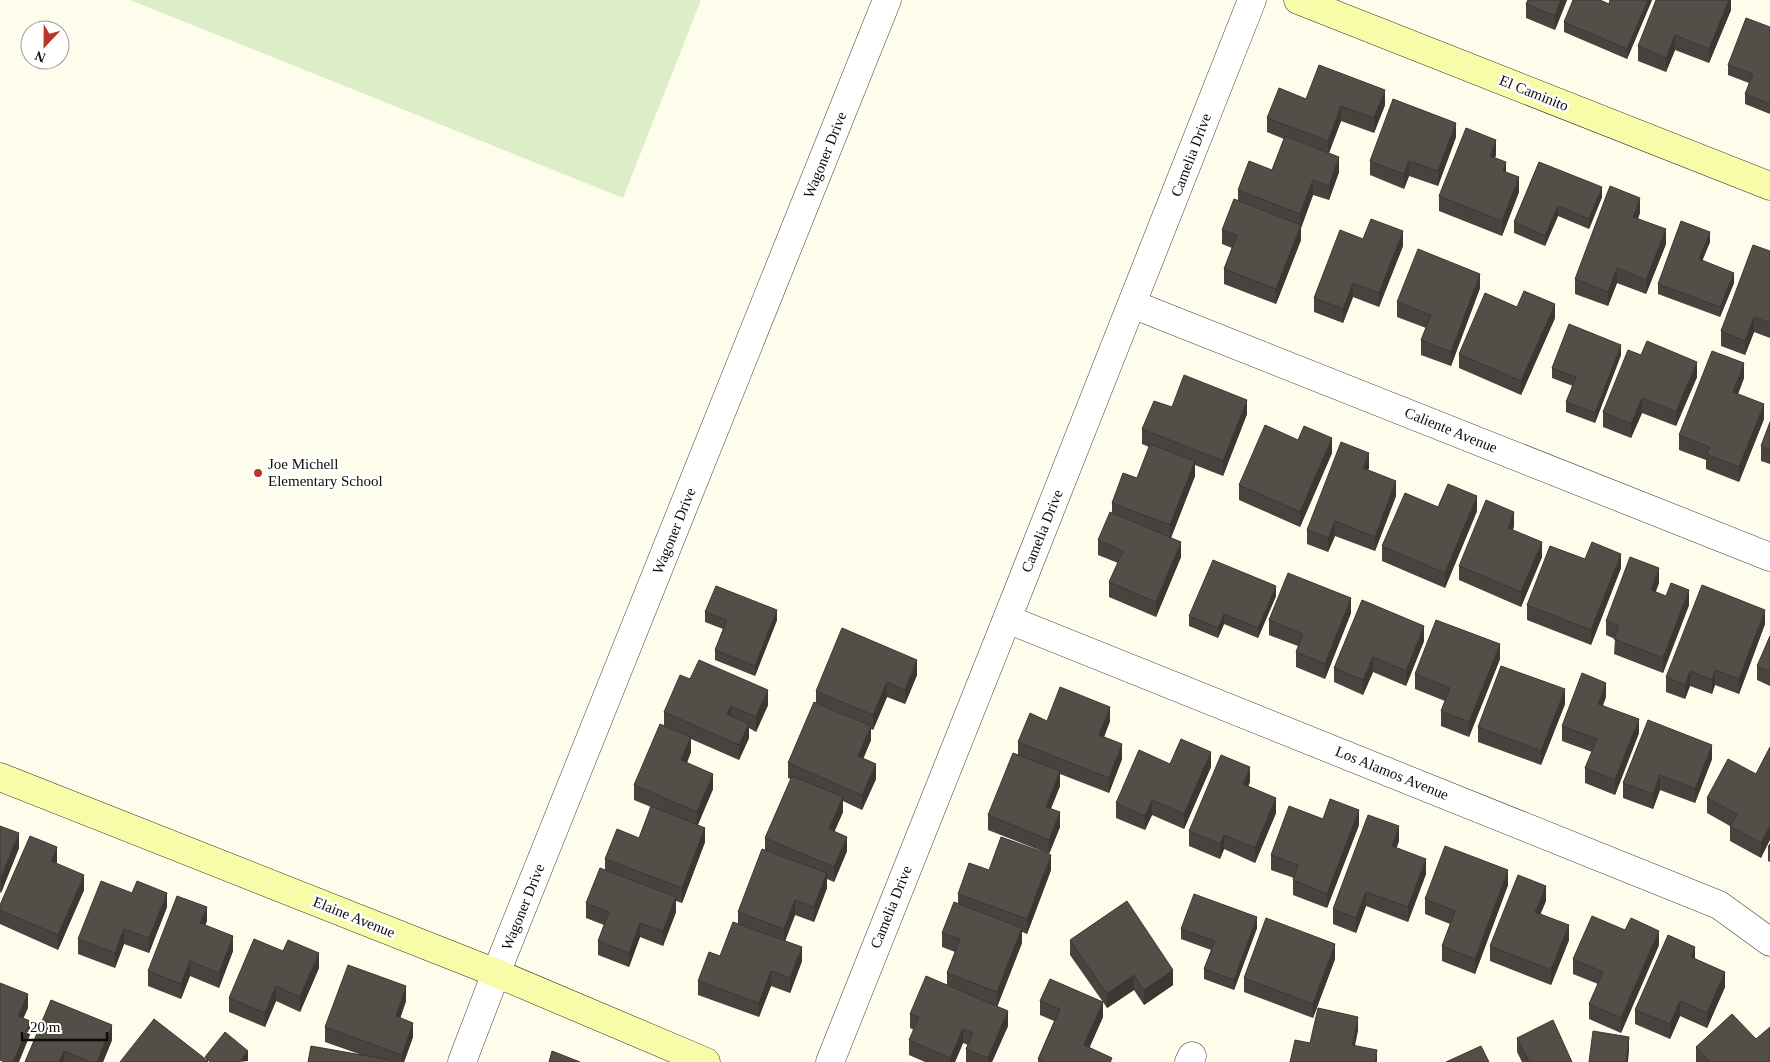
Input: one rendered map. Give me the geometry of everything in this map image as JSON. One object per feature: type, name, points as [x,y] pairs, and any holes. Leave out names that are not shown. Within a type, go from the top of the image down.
[{"type":"street","name":"Wagoner Drive","points":[[462,1062],[496,973],[887,0]]},
{"type":"street","name":"Camelia Drive","points":[[830,1062],[1252,0]]},
{"type":"street","name":"El Caminito","points":[[1298,0],[1770,186]]},
{"type":"street","name":"Caliente Avenue","points":[[1132,304],[1770,557]]},
{"type":"street","name":"Los Alamos Avenue","points":[[1007,619],[1719,905],[1770,942]]},
{"type":"street","name":"Elaine Avenue","points":[[0,777],[496,973],[706,1062]]},
{"type":"green space","points":[[130,0],[701,0],[623,198]]},
{"type":"building","points":[[1528,0],[1561,0],[1555,16],[1526,4]]},
{"type":"building","points":[[1573,0],[1600,0],[1609,4],[1610,0],[1648,0],[1627,49],[1564,22]]},
{"type":"building","points":[[1656,0],[1729,0],[1709,49],[1675,35],[1666,58],[1638,46]]},
{"type":"building","points":[[1746,18],[1770,27],[1770,104],[1745,94],[1753,74],[1728,65]]},
{"type":"building","points":[[1319,65],[1385,90],[1374,118],[1341,106],[1328,141],[1267,118],[1279,88],[1306,99]]},
{"type":"building","points":[[1393,99],[1456,123],[1438,171],[1409,161],[1404,174],[1370,161]]},
{"type":"building","points":[[1466,128],[1496,140],[1490,156],[1506,162],[1503,171],[1519,177],[1502,221],[1439,196]]},
{"type":"building","points":[[1285,136],[1339,157],[1329,186],[1313,180],[1300,214],[1238,190],[1249,161],[1272,170]]},
{"type":"building","points":[[1539,162],[1602,187],[1589,219],[1558,206],[1545,236],[1514,222]]},
{"type":"building","points":[[1610,186],[1640,198],[1633,217],[1666,229],[1646,280],[1617,268],[1608,292],[1575,279]]},
{"type":"building","points":[[1234,199],[1301,225],[1276,289],[1224,269],[1237,235],[1222,230]]},
{"type":"building","points":[[1371,219],[1403,231],[1379,293],[1353,283],[1343,309],[1314,298],[1340,230],[1363,239]]},
{"type":"building","points":[[1681,221],[1710,232],[1699,259],[1734,273],[1720,307],[1658,284]]},
{"type":"building","points":[[1753,245],[1770,251],[1770,323],[1754,317],[1745,341],[1721,331]]},
{"type":"building","points":[[1418,249],[1480,274],[1451,352],[1421,340],[1431,315],[1397,302]]},
{"type":"building","points":[[1524,291],[1555,304],[1521,381],[1459,354],[1485,293],[1517,307]]},
{"type":"building","points":[[1569,324],[1621,345],[1595,413],[1566,402],[1576,377],[1552,368]]},
{"type":"building","points":[[1647,341],[1697,362],[1676,412],[1642,398],[1631,424],[1603,412],[1628,350],[1641,355]]},
{"type":"building","points":[[1712,351],[1744,363],[1733,392],[1764,404],[1739,467],[1706,454],[1710,447],[1679,435]]},
{"type":"building","points":[[1184,375],[1247,400],[1223,461],[1142,429],[1154,401],[1172,407]]},
{"type":"building","points":[[1770,422],[1770,450],[1761,446]]},
{"type":"building","points":[[1265,425],[1298,440],[1304,426],[1332,438],[1300,512],[1239,485]]},
{"type":"building","points":[[1341,442],[1369,453],[1363,468],[1396,481],[1375,537],[1335,521],[1328,538],[1307,530]]},
{"type":"building","points":[[1150,444],[1195,461],[1170,525],[1112,503],[1123,473],[1137,478]]},
{"type":"building","points":[[1448,484],[1477,496],[1445,573],[1382,546],[1405,493],[1438,507]]},
{"type":"building","points":[[1486,500],[1514,512],[1508,528],[1542,542],[1521,592],[1459,566]]},
{"type":"building","points":[[1110,512],[1181,542],[1156,602],[1109,582],[1123,551],[1098,540]]},
{"type":"building","points":[[1592,542],[1621,554],[1591,630],[1527,605],[1550,546],[1585,559]]},
{"type":"building","points":[[1630,557],[1659,568],[1651,590],[1666,596],[1671,583],[1689,590],[1663,658],[1614,639],[1619,626],[1606,621]]},
{"type":"building","points":[[1213,560],[1276,586],[1258,628],[1224,614],[1218,628],[1189,616]]},
{"type":"building","points":[[1288,573],[1351,598],[1325,664],[1296,652],[1303,634],[1269,620]]},
{"type":"building","points":[[1702,585],[1765,610],[1739,679],[1715,670],[1712,680],[1690,671],[1685,685],[1666,677]]},
{"type":"building","points":[[716,586],[777,610],[755,666],[715,650],[727,620],[705,612]]},
{"type":"building","points":[[1362,600],[1424,626],[1406,671],[1373,657],[1363,680],[1334,668]]},
{"type":"building","points":[[1436,620],[1500,644],[1469,722],[1441,711],[1450,688],[1415,674]]},
{"type":"building","points":[[842,628],[917,660],[905,690],[887,682],[873,715],[816,691]]},
{"type":"building","points":[[1770,636],[1770,672],[1757,666]]},
{"type":"building","points":[[699,660],[768,690],[756,717],[731,706],[727,714],[749,724],[739,745],[664,712],[680,675],[690,679]]},
{"type":"building","points":[[1501,666],[1565,689],[1541,751],[1478,727]]},
{"type":"building","points":[[1582,673],[1606,683],[1598,704],[1639,719],[1615,780],[1585,768],[1597,739],[1562,726]]},
{"type":"building","points":[[1060,687],[1110,707],[1099,735],[1122,744],[1109,778],[1018,742],[1030,713],[1047,721]]},
{"type":"building","points":[[814,702],[871,726],[858,756],[876,764],[862,795],[788,763]]},
{"type":"building","points":[[1648,720],[1712,745],[1695,789],[1660,775],[1653,794],[1623,783]]},
{"type":"building","points":[[660,724],[691,737],[681,760],[713,774],[697,812],[634,785]]},
{"type":"building","points":[[1181,739],[1211,752],[1184,814],[1152,800],[1145,816],[1116,803],[1139,750],[1170,764]]},
{"type":"building","points":[[1770,747],[1770,825],[1761,843],[1730,826],[1737,814],[1707,798],[1728,759],[1756,774]]},
{"type":"building","points":[[1013,753],[1060,771],[1046,807],[1060,812],[1049,840],[988,815]]},
{"type":"building","points":[[1221,755],[1250,767],[1243,784],[1276,798],[1255,848],[1224,835],[1220,844],[1189,831]]},
{"type":"building","points":[[792,776],[843,797],[829,829],[847,837],[834,867],[765,838]]},
{"type":"building","points":[[1330,799],[1359,810],[1327,894],[1293,880],[1298,865],[1271,855],[1289,806],[1323,819]]},
{"type":"building","points":[[651,806],[705,828],[682,888],[605,859],[617,829],[639,838]]},
{"type":"building","points":[[1368,815],[1399,826],[1392,846],[1426,859],[1408,907],[1366,892],[1356,918],[1333,909]]},
{"type":"building","points":[[0,826],[19,833],[1,878],[0,878]]},
{"type":"building","points":[[30,836],[57,847],[51,861],[84,875],[58,935],[0,910],[0,905]]},
{"type":"building","points":[[1001,837],[1051,855],[1027,919],[958,894],[969,863],[989,870]]},
{"type":"building","points":[[1445,846],[1508,870],[1475,959],[1442,946],[1455,911],[1425,899]]},
{"type":"building","points":[[762,849],[827,873],[814,907],[795,900],[784,929],[738,912]]},
{"type":"building","points":[[600,868],[676,897],[663,931],[640,923],[629,953],[598,941],[609,912],[586,903]]},
{"type":"building","points":[[1518,875],[1546,886],[1535,912],[1569,925],[1551,970],[1490,946]]},
{"type":"building","points":[[101,881],[132,893],[137,881],[167,893],[149,938],[124,929],[115,953],[78,939]]},
{"type":"building","points":[[1194,894],[1257,917],[1234,980],[1204,969],[1215,941],[1181,929]]},
{"type":"building","points":[[177,896],[207,907],[200,923],[233,936],[219,973],[190,961],[181,984],[148,971]]},
{"type":"building","points":[[1127,901],[1173,970],[1144,990],[1134,975],[1107,994],[1070,940]]},
{"type":"building","points":[[954,902],[1022,928],[997,992],[947,973],[960,939],[942,933]]},
{"type":"building","points":[[1592,916],[1625,930],[1631,918],[1659,931],[1621,1018],[1589,1004],[1603,972],[1573,959]]},
{"type":"building","points":[[1266,918],[1335,944],[1313,1004],[1244,978]]},
{"type":"building","points":[[733,922],[802,947],[790,978],[771,971],[759,1003],[698,981],[709,952],[720,956]]},
{"type":"building","points":[[1668,935],[1695,947],[1691,957],[1725,972],[1707,1013],[1680,1001],[1670,1024],[1635,1010]]},
{"type":"building","points":[[254,939],[283,951],[288,940],[319,953],[300,997],[276,986],[265,1013],[229,998]]},
{"type":"building","points":[[348,965],[406,986],[396,1016],[413,1023],[402,1055],[325,1027]]},
{"type":"building","points":[[926,976],[1008,1011],[988,1058],[966,1049],[973,1033],[963,1029],[950,1058],[909,1040],[919,1017],[910,1014]]},
{"type":"building","points":[[1050,979],[1103,1002],[1084,1045],[1112,1058],[1110,1062],[1044,1062],[1038,1059],[1060,1009],[1040,1001]]},
{"type":"building","points":[[0,983],[28,994],[18,1016],[30,1021],[13,1062],[0,1060]]},
{"type":"building","points":[[51,1000],[112,1025],[97,1062],[90,1062],[64,1051],[59,1062],[25,1062]]},
{"type":"building","points":[[1318,1008],[1358,1017],[1352,1045],[1377,1050],[1375,1062],[1290,1062],[1295,1040],[1310,1043]]},
{"type":"building","points":[[1732,1014],[1756,1039],[1770,1027],[1770,1062],[1710,1062],[1696,1047]]},
{"type":"building","points":[[154,1019],[208,1061],[120,1062]]},
{"type":"building","points":[[1553,1020],[1572,1062],[1529,1062],[1517,1038]]},
{"type":"building","points":[[1593,1031],[1629,1037],[1626,1062],[1589,1062]]},
{"type":"building","points":[[225,1032],[248,1051],[239,1062],[210,1062],[205,1057]]},
{"type":"building","points":[[311,1046],[390,1060],[390,1062],[308,1062]]},
{"type":"building","points":[[1481,1046],[1489,1062],[1446,1062]]},
{"type":"building","points":[[552,1051],[580,1062],[549,1062]]},
{"type":"place","name":"Joe Michell Elementary School","points":[[258,473]]}]
